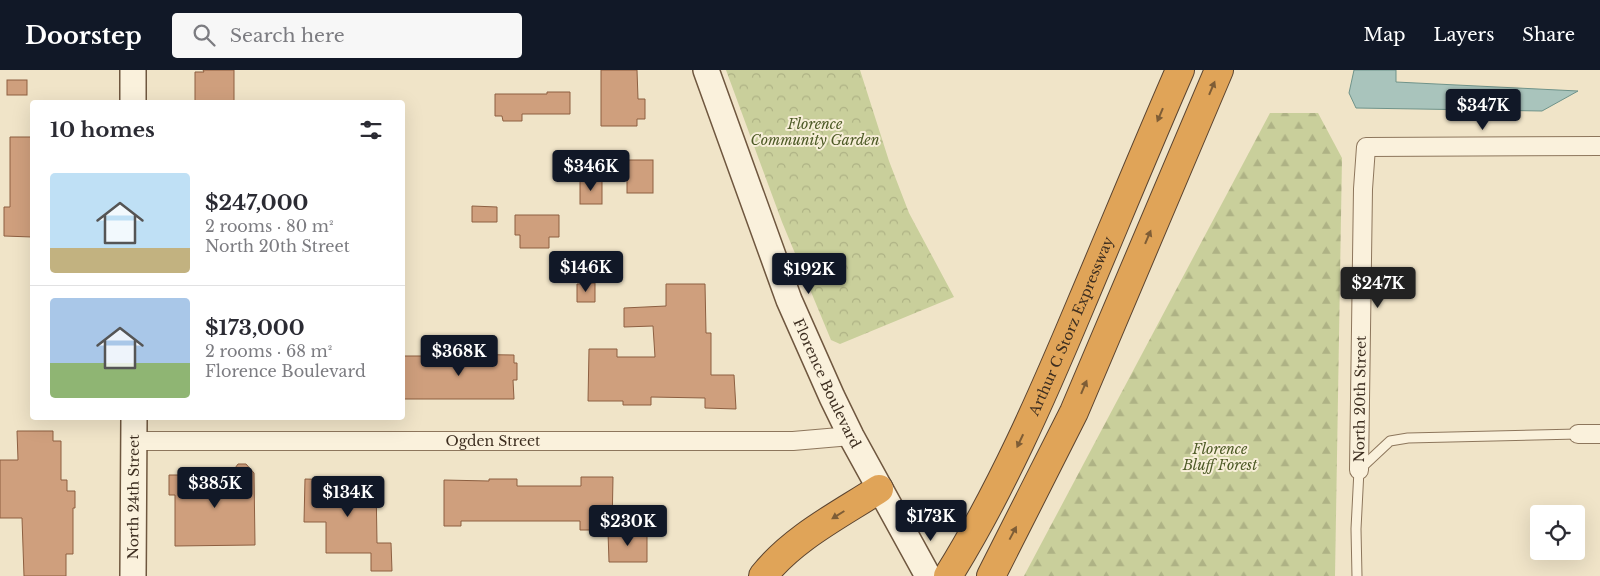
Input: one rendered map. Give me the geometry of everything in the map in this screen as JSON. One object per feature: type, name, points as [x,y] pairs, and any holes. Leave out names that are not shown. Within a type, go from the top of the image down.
[{"type":"highway","name":"Arthur C Storz Expressway","points":[[948,576],[1014,455],[1180,70]]},
{"type":"highway","points":[[991,576],[1074,412],[1219,70]]},
{"type":"highway","points":[[763,576],[790,548],[807,535],[879,489]]},
{"type":"street","points":[[133,70],[133,100]]},
{"type":"street","name":"Florence Boulevard","points":[[706,70],[789,300],[851,436],[928,576]]},
{"type":"street","name":"North 20th Street","points":[[1359,470],[1363,198],[1366,147],[1600,146]]},
{"type":"street","name":"Ogden Street","points":[[134,429],[793,441],[851,436]]},
{"type":"street","name":"North 24th Street","points":[[133,576],[134,429]]},
{"type":"street","points":[[1578,434],[1600,434]]},
{"type":"lane","points":[[1357,576],[1356,529],[1359,470],[1390,441],[1408,438],[1578,434]]},
{"type":"green space","name":"Florence Community Garden","points":[[726,70],[860,70],[889,161],[909,213],[954,297],[840,344],[831,340],[782,222]]},
{"type":"green space","name":"Florence Bluff Forest","points":[[1270,113],[1318,113],[1342,158],[1335,576],[1024,576]]},
{"type":"water","points":[[1354,70],[1396,70],[1396,82],[1578,91],[1542,111],[1356,108],[1349,93]]},
{"type":"building","points":[[203,70],[234,70],[234,100],[195,100],[195,72],[204,72]]},
{"type":"building","points":[[601,70],[637,70],[638,99],[645,99],[645,119],[637,119],[637,126],[601,126]]},
{"type":"building","points":[[7,80],[27,80],[27,95],[7,95]]},
{"type":"building","points":[[547,92],[570,92],[570,114],[522,114],[522,121],[503,121],[502,116],[495,116],[495,94],[547,94]]},
{"type":"building","points":[[10,137],[30,137],[30,237],[4,236],[4,207],[10,207]]},
{"type":"building","points":[[627,160],[653,160],[653,193],[627,193]]},
{"type":"building","points":[[580,181],[602,181],[602,204],[580,204]]},
{"type":"building","points":[[472,206],[497,207],[497,222],[472,222]]},
{"type":"building","points":[[515,215],[559,215],[559,237],[549,237],[549,248],[520,248],[520,235],[515,235]]},
{"type":"building","points":[[595,283],[595,302],[577,302],[577,284]]},
{"type":"building","points":[[666,284],[705,284],[706,333],[711,333],[711,375],[734,375],[736,409],[705,408],[705,398],[651,397],[651,405],[623,405],[623,401],[588,401],[589,349],[617,349],[617,357],[655,357],[653,326],[624,327],[624,308],[666,306]]},
{"type":"building","points":[[439,354],[514,355],[514,363],[517,363],[517,380],[513,380],[514,399],[405,399],[405,356],[439,356]]},
{"type":"building","points":[[17,431],[53,431],[53,441],[61,441],[61,480],[67,480],[67,491],[75,491],[73,554],[66,554],[66,576],[24,576],[22,518],[0,518],[0,460],[18,460]]},
{"type":"building","points":[[238,464],[246,464],[254,473],[255,545],[175,546],[175,495],[169,495],[169,475],[230,475]]},
{"type":"building","points":[[581,477],[613,477],[612,530],[580,530],[580,521],[461,521],[461,526],[444,526],[444,480],[489,481],[489,479],[517,479],[517,486],[581,486]]},
{"type":"building","points":[[305,479],[376,481],[377,543],[391,543],[392,571],[371,571],[371,553],[326,553],[326,522],[304,522]]},
{"type":"building","points":[[608,532],[647,532],[647,562],[609,562]]}]
